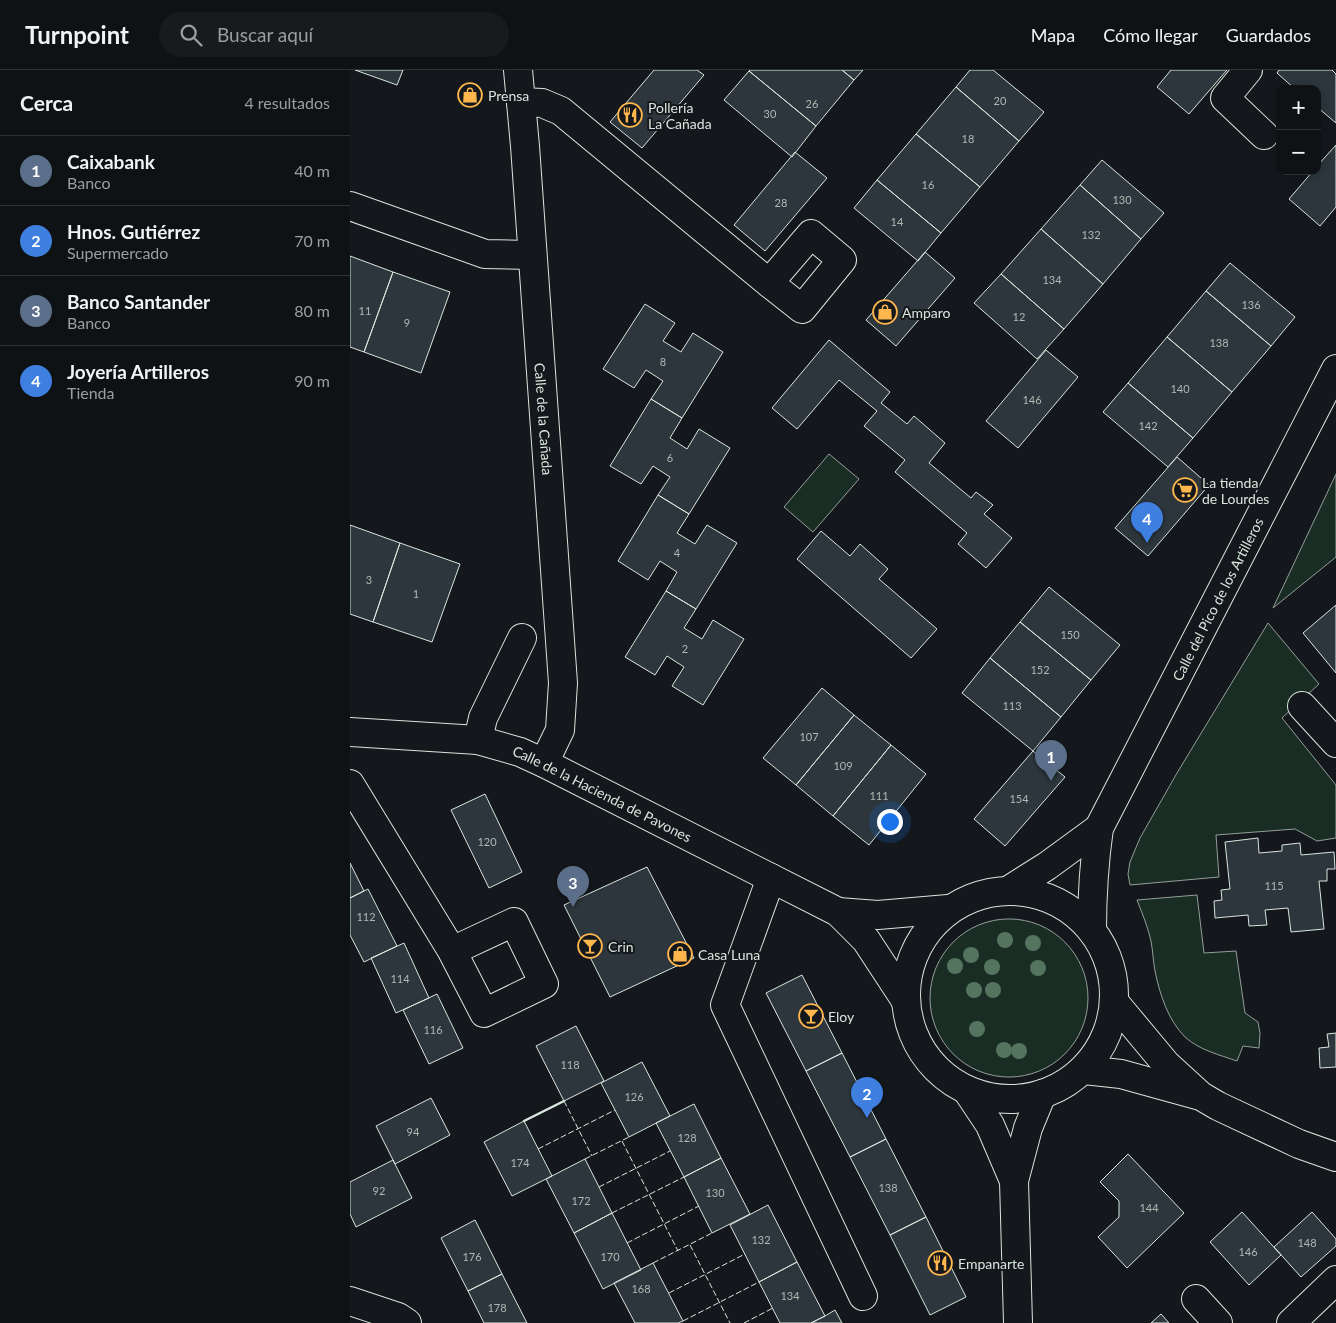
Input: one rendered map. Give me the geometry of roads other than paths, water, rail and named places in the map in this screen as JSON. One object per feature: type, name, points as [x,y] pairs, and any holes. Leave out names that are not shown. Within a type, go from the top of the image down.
[{"type":"street","name":"Calle de la Cañada","points":[[518,70],[563,682],[560,730],[544,763]]},
{"type":"street","points":[[1248,70],[1225,98],[1264,135]]},
{"type":"street","points":[[521,102],[542,103],[561,111],[770,283]]},
{"type":"street","points":[[350,206],[485,254],[532,255]]},
{"type":"street","name":"Calle del Pico de los Artilleros","points":[[1092,931],[1094,860],[1099,828],[1336,369]]},
{"type":"street","points":[[478,740],[483,718],[522,638]]},
{"type":"street","points":[[1302,706],[1336,743]]},
{"type":"street","name":"Calle de la Hacienda de Pavones","points":[[350,732],[478,740],[520,752],[544,763],[838,912],[866,940],[906,1001]]},
{"type":"street","points":[[350,784],[452,951]]},
{"type":"street","name":"Calle del Pico de los Artilleros","points":[[1009,890],[1047,866],[1099,828]]},
{"type":"street","points":[[770,878],[725,1005],[864,1296]]},
{"type":"street","points":[[1009,890],[1033,892],[1056,900],[1075,913],[1092,931],[1106,950],[1115,988],[1116,1004],[1112,1029],[1102,1052],[1084,1070],[1042,1094],[992,1098],[968,1092],[949,1080],[926,1058],[909,1024],[906,1001],[908,970],[915,951],[930,927],[948,909],[990,892],[1009,890]]},
{"type":"street","name":"Calle de la Hacienda de Pavones","points":[[838,912],[878,915],[948,909]]},
{"type":"street","points":[[1116,1004],[1166,1064],[1201,1096],[1218,1106],[1299,1144],[1336,1157]]},
{"type":"street","points":[[1084,1070],[1121,1074],[1201,1096]]},
{"type":"street","points":[[968,1092],[990,1124],[1014,1181]]},
{"type":"street","points":[[1018,1323],[1014,1181],[1028,1128],[1042,1094]]},
{"type":"street","points":[[1291,1323],[1336,1280]]},
{"type":"street","points":[[1196,1299],[1218,1323]]},
{"type":"street","points":[[350,1301],[398,1317],[407,1323]]},
{"type":"place","name":"Prensa","points":[[470,95]]},
{"type":"place","name":"Pollería La Cañada","points":[[630,115]]},
{"type":"place","name":"Amparo","points":[[885,312]]},
{"type":"place","name":"La tienda de Lourdes","points":[[1185,490]]},
{"type":"place","name":"Joyería Artilleros","points":[[1147,543]]},
{"type":"place","name":"Caixabank","points":[[1051,781]]},
{"type":"place","name":"Banco Santander","points":[[573,907]]},
{"type":"place","name":"Crin","points":[[590,946]]},
{"type":"place","name":"Casa Luna","points":[[680,954]]},
{"type":"place","name":"Eloy","points":[[811,1016]]},
{"type":"place","name":"Hnos. Gutiérrez","points":[[867,1118]]},
{"type":"place","name":"Empanarte","points":[[940,1263]]}]
